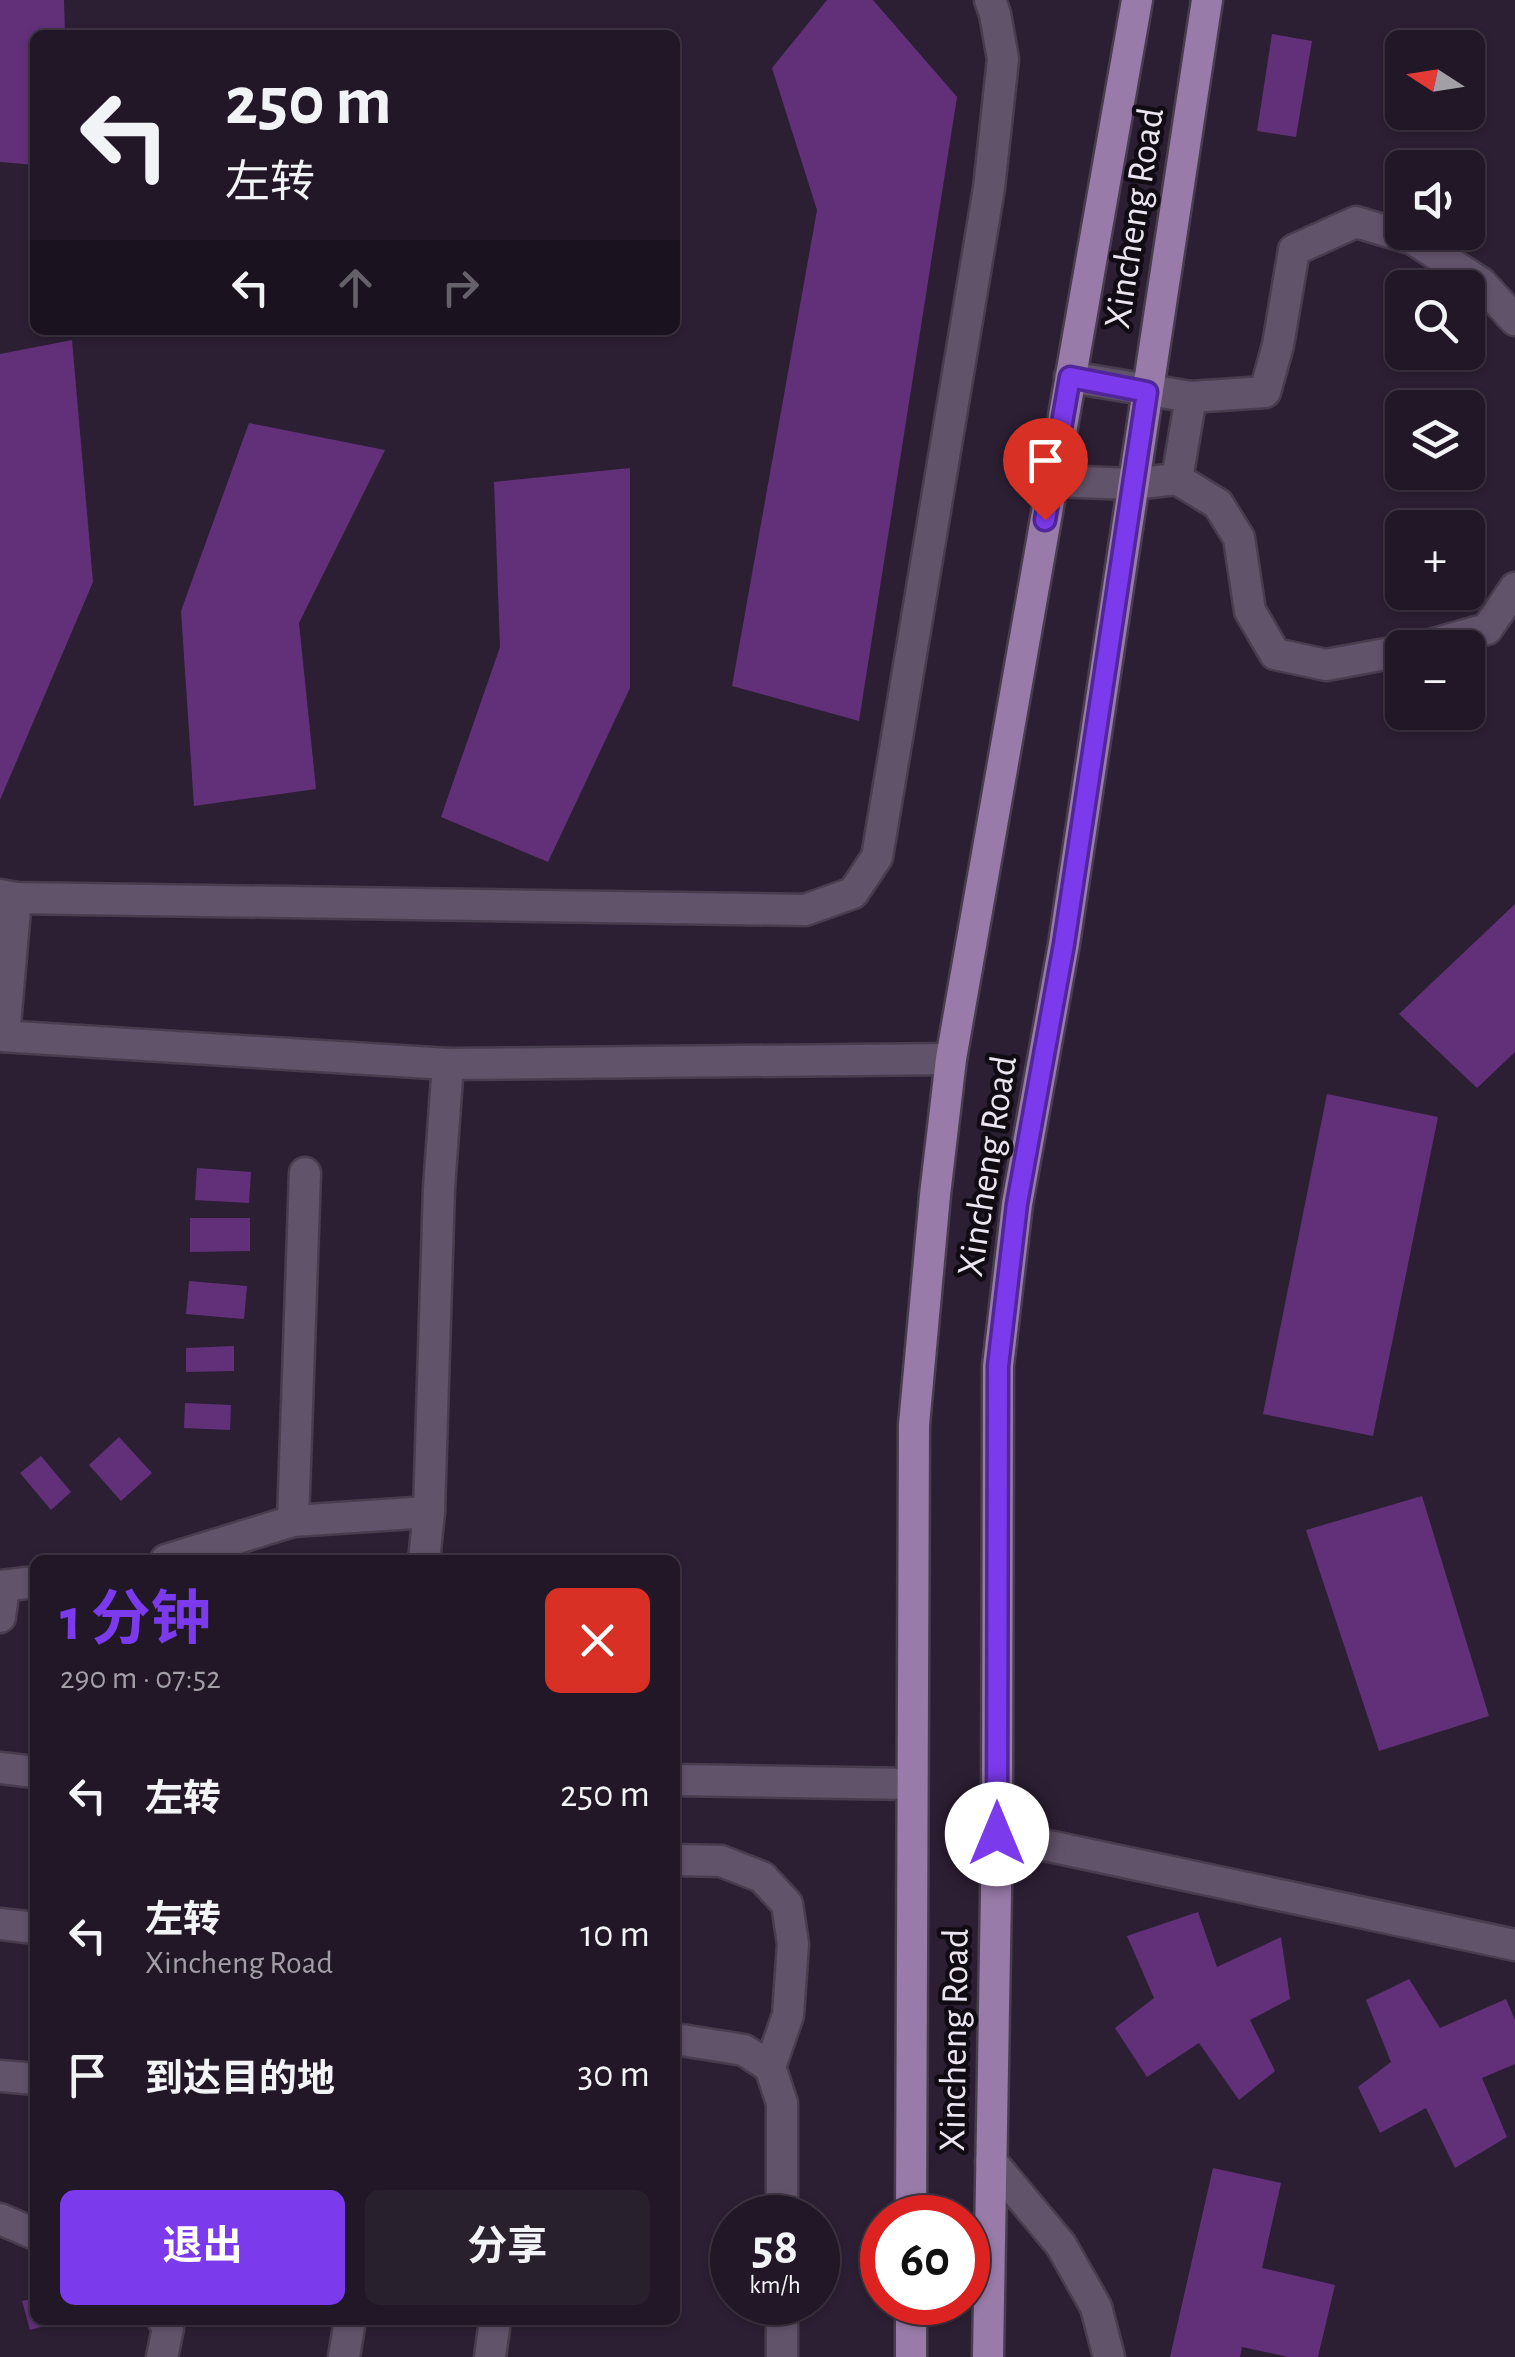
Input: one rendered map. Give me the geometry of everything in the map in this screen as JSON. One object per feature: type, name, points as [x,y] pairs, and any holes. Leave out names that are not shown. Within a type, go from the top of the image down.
[{"type":"main road","name":"Xincheng Road","points":[[911,2195],[914,1425],[934,1194],[951,1060],[1137,0]]},
{"type":"main road","name":"Xincheng Road","points":[[988,2357],[997,1834],[998,1366],[1017,1204],[1064,944],[1206,0]]},
{"type":"main road","points":[[911,2325],[911,2357]]},
{"type":"street","points":[[951,1060],[448,1064],[2,1036],[8,896],[805,910],[854,893],[878,857],[989,188],[1003,59],[990,0]]},
{"type":"street","points":[[1070,377],[1192,397],[1265,392],[1278,344],[1294,250],[1356,222],[1413,239],[1481,283],[1515,320]]},
{"type":"street","points":[[1177,479],[1192,397]]},
{"type":"street","points":[[1052,481],[1133,484],[1177,479],[1218,504],[1239,538],[1250,611],[1276,654],[1326,665],[1385,655]]},
{"type":"street","points":[[1485,631],[1515,588]]},
{"type":"street","points":[[425,1555],[438,1188],[448,1064]]},
{"type":"street","points":[[293,1520],[305,1173]]},
{"type":"street","points":[[195,1555],[224,1550],[293,1520],[429,1512]]},
{"type":"street","points":[[0,1618],[2,1586],[30,1583]]},
{"type":"street","points":[[0,1768],[30,1771]]},
{"type":"street","points":[[680,1780],[911,1784]]},
{"type":"street","points":[[997,1834],[1515,1945]]},
{"type":"street","points":[[680,1860],[721,1861],[762,1877],[787,1904],[794,1944],[788,2016],[770,2068]]},
{"type":"street","points":[[0,1924],[30,1927]]},
{"type":"street","points":[[680,2040],[744,2050],[770,2068],[782,2103],[782,2195]]},
{"type":"street","points":[[0,2076],[30,2079]]},
{"type":"street","points":[[991,2162],[1061,2245],[1096,2307],[1109,2357]]},
{"type":"street","points":[[0,2219],[30,2232]]},
{"type":"street","points":[[162,2357],[166,2325]]},
{"type":"street","points":[[344,2357],[349,2325]]},
{"type":"street","points":[[490,2357],[495,2325]]},
{"type":"street","points":[[782,2325],[782,2357]]},
{"type":"building","points":[[0,0],[64,0],[65,30],[30,30],[30,165],[0,162]]},
{"type":"building","points":[[827,0],[873,0],[957,97],[859,721],[732,686],[817,210],[772,68]]},
{"type":"building","points":[[1272,34],[1312,41],[1296,137],[1257,131]]},
{"type":"building","points":[[72,340],[93,582],[0,800],[0,354]]},
{"type":"building","points":[[249,423],[385,450],[299,623],[316,789],[194,806],[181,611]]},
{"type":"building","points":[[630,468],[630,688],[548,862],[441,817],[500,647],[494,482]]},
{"type":"building","points":[[1515,904],[1515,1052],[1477,1088],[1399,1014]]},
{"type":"building","points":[[1327,1094],[1438,1117],[1373,1436],[1263,1414]]},
{"type":"building","points":[[197,1168],[251,1172],[249,1203],[195,1200]]},
{"type":"building","points":[[190,1218],[250,1218],[250,1251],[190,1252]]},
{"type":"building","points":[[189,1281],[247,1286],[244,1319],[186,1314]]},
{"type":"building","points":[[234,1346],[234,1371],[186,1372],[186,1348]]},
{"type":"building","points":[[185,1403],[231,1405],[230,1430],[184,1428]]},
{"type":"building","points":[[119,1437],[152,1473],[121,1501],[89,1465]]},
{"type":"building","points":[[41,1456],[71,1492],[51,1510],[20,1473]]},
{"type":"building","points":[[1422,1496],[1489,1716],[1379,1751],[1306,1530]]},
{"type":"building","points":[[1198,1912],[1217,1967],[1281,1937],[1290,1999],[1250,2020],[1275,2071],[1239,2100],[1199,2043],[1147,2077],[1115,2028],[1154,1998],[1127,1936]]},
{"type":"building","points":[[1409,1979],[1440,2028],[1506,1999],[1515,2020],[1515,2064],[1482,2078],[1507,2137],[1455,2168],[1426,2108],[1380,2133],[1358,2087],[1391,2062],[1366,2000]]},
{"type":"building","points":[[1213,2168],[1281,2183],[1262,2268],[1335,2285],[1318,2357],[1288,2357],[1242,2347],[1240,2357],[1170,2357]]},
{"type":"building","points":[[30,2299],[30,2325],[48,2325],[30,2330],[22,2301]]},
{"type":"route","points":[[997,1834],[998,1366],[1017,1204],[1064,944],[1147,392],[1070,377],[1045,520]]}]
